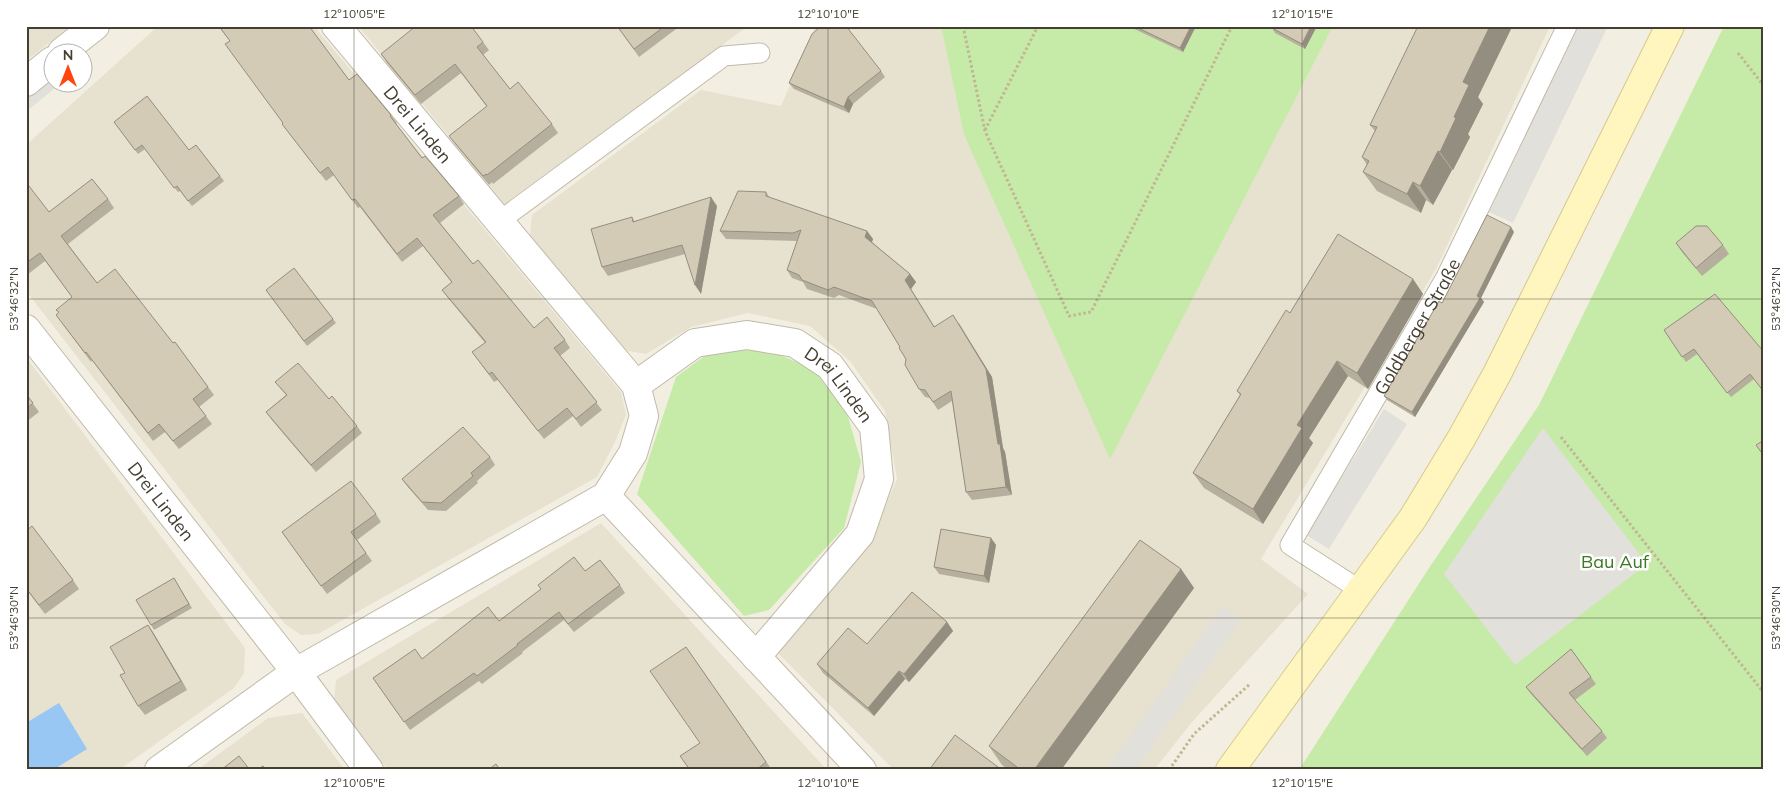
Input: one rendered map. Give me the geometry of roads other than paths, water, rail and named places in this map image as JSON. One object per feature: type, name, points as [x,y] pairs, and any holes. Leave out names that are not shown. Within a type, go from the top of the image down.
[{"type":"main road","points":[[1230,770],[1413,518],[1461,439],[1497,374],[1670,26]]},
{"type":"street","points":[[75,42],[95,26]]},
{"type":"street","name":"Drei Linden","points":[[296,672],[606,496],[633,453],[644,416],[636,385],[336,26]]},
{"type":"street","points":[[26,82],[42,69]]},
{"type":"street","name":"Drei Linden","points":[[26,329],[296,672],[369,770]]},
{"type":"street","name":"Drei Linden","points":[[636,385],[695,343],[746,335],[795,343],[830,366],[874,427],[878,479],[860,534],[756,656]]},
{"type":"street","points":[[606,496],[862,770]]},
{"type":"street","points":[[159,770],[296,672]]},
{"type":"lane","name":"Goldberger Straße","points":[[1360,590],[1290,545],[1446,277],[1567,26]]},
{"type":"lane","points":[[498,222],[724,56],[760,53]]},
{"type":"water","points":[[59,703],[87,749],[53,770],[26,770],[26,723]]},
{"type":"park label","name":"Bau Auf","points":[[1615,561]]}]
